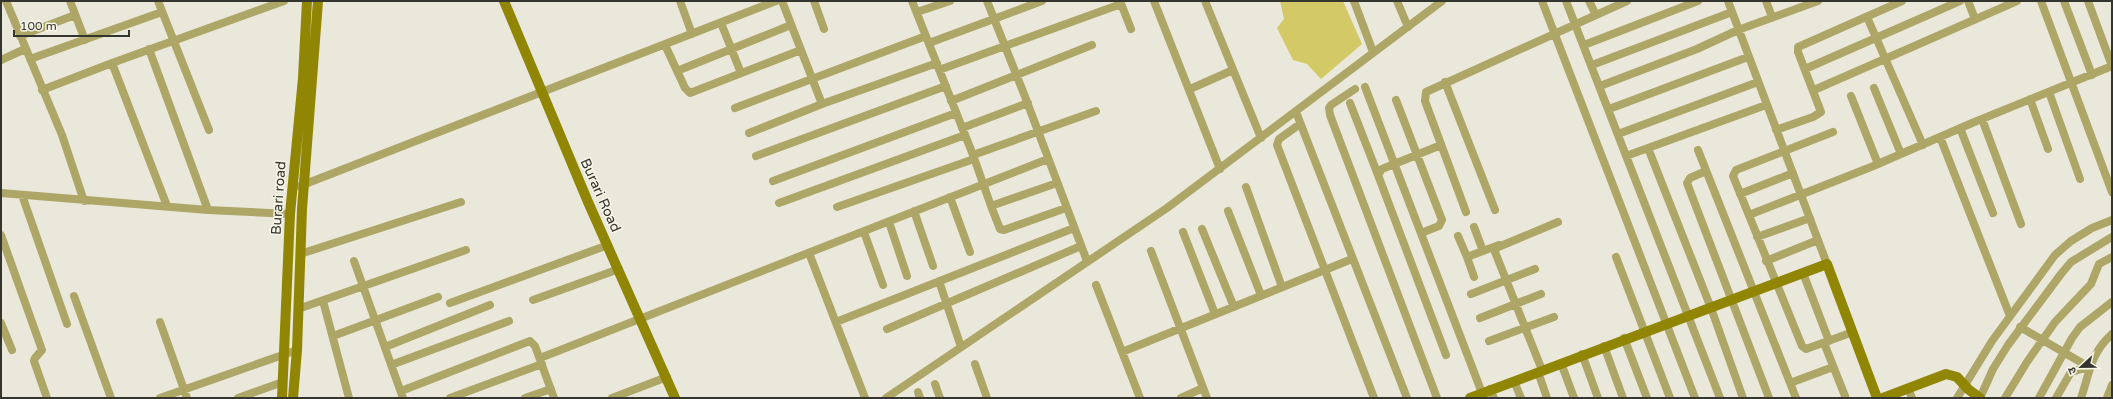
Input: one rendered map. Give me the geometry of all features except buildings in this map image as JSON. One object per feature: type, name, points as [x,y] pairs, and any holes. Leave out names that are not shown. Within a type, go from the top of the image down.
[{"type":"main road","name":"Burari road","points":[[282,398],[290,214],[303,78],[308,1]]},
{"type":"main road","name":"Burari road","points":[[293,398],[297,350],[304,186],[318,1]]},
{"type":"main road","name":"Burari Road","points":[[504,1],[542,93],[642,319],[675,398]]},
{"type":"main road","points":[[1470,398],[1489,393],[1514,381],[1624,338],[1690,316],[1776,282],[1827,264],[1877,398]]},
{"type":"main road","points":[[1886,397],[1946,374],[1957,378],[1973,393]]},
{"type":"street","points":[[6,1],[66,146],[84,201]]},
{"type":"street","points":[[70,1],[85,40]]},
{"type":"street","points":[[158,1],[209,130]]},
{"type":"street","points":[[42,90],[149,49],[284,1]]},
{"type":"street","points":[[680,1],[692,34]]},
{"type":"street","points":[[293,186],[304,186],[776,1]]},
{"type":"street","points":[[782,1],[822,104]]},
{"type":"street","points":[[814,1],[824,28]]},
{"type":"street","points":[[912,1],[974,157],[1000,229],[1004,230],[1066,208]]},
{"type":"street","points":[[917,12],[950,1]]},
{"type":"street","points":[[986,1],[1028,103],[1056,183],[1087,261]]},
{"type":"street","points":[[735,108],[812,79],[994,19],[1042,1]]},
{"type":"street","points":[[1154,1],[1190,89],[1220,169]]},
{"type":"street","points":[[1205,1],[1261,138]]},
{"type":"street","points":[[1354,1],[1373,52]]},
{"type":"street","points":[[1397,1],[1408,27]]},
{"type":"street","points":[[1374,398],[1277,145],[1279,139],[1298,118],[1373,52],[1442,1]]},
{"type":"street","points":[[1542,1],[1695,398]]},
{"type":"street","points":[[1566,1],[1690,316],[1720,398]]},
{"type":"street","points":[[1589,1],[1596,14]]},
{"type":"street","points":[[1466,212],[1424,96],[1430,89],[1576,24],[1614,4],[1627,1]]},
{"type":"street","points":[[1584,45],[1698,1]]},
{"type":"street","points":[[1728,1],[1827,264]]},
{"type":"street","points":[[1766,1],[1772,17]]},
{"type":"street","points":[[1791,1],[1794,10]]},
{"type":"street","points":[[1600,86],[1697,49],[1738,30],[1816,1]]},
{"type":"street","points":[[1776,130],[1818,115],[1821,112],[1821,107],[1798,52],[1800,46],[1902,1]]},
{"type":"street","points":[[1805,69],[1960,1]]},
{"type":"street","points":[[1968,1],[1975,19]]},
{"type":"street","points":[[1814,90],[2017,1]]},
{"type":"street","points":[[2042,1],[2112,192]]},
{"type":"street","points":[[2064,1],[2092,75]]},
{"type":"street","points":[[1749,215],[1878,164],[1960,128],[2112,66],[2088,1]]},
{"type":"street","points":[[749,133],[822,104],[1004,45],[1120,2],[1131,29]]},
{"type":"street","points":[[30,59],[162,12]]},
{"type":"street","points":[[1592,65],[1732,12]]},
{"type":"street","points":[[20,36],[75,15]]},
{"type":"street","points":[[1867,17],[1887,59],[1923,144]]},
{"type":"street","points":[[720,23],[740,73]]},
{"type":"street","points":[[677,71],[791,25]]},
{"type":"street","points":[[665,45],[685,88],[690,93],[801,50]]},
{"type":"street","points":[[951,101],[1015,74],[1092,45]]},
{"type":"street","points":[[1,60],[25,49]]},
{"type":"street","points":[[149,49],[208,210]]},
{"type":"street","points":[[1609,109],[1748,57]]},
{"type":"street","points":[[112,63],[167,206]]},
{"type":"street","points":[[1190,89],[1232,70]]},
{"type":"street","points":[[1445,82],[1495,210]]},
{"type":"street","points":[[1618,134],[1758,82]]},
{"type":"street","points":[[756,156],[946,86]]},
{"type":"street","points":[[1365,87],[1421,233],[1489,393]]},
{"type":"street","points":[[1874,88],[1900,154]]},
{"type":"street","points":[[1355,89],[1331,105],[1329,111],[1330,115],[1437,398]]},
{"type":"street","points":[[2049,92],[2080,179]]},
{"type":"street","points":[[1851,96],[1878,164]]},
{"type":"street","points":[[2030,99],[2048,149]]},
{"type":"street","points":[[1396,100],[1442,220],[1439,226],[1421,233]]},
{"type":"street","points":[[779,203],[964,132],[1028,103]]},
{"type":"street","points":[[1350,103],[1446,355]]},
{"type":"street","points":[[1626,156],[1766,105]]},
{"type":"street","points":[[837,207],[1096,111]]},
{"type":"street","points":[[773,181],[956,113]]},
{"type":"street","points":[[886,398],[1167,208],[1261,138],[1298,118]]},
{"type":"street","points":[[1298,118],[1407,398]]},
{"type":"street","points":[[1982,119],[2021,224]]},
{"type":"street","points":[[1960,128],[1993,213]]},
{"type":"street","points":[[1833,132],[1736,170],[1733,176],[1758,237],[1766,261],[1802,346],[1806,349],[1852,332]]},
{"type":"street","points":[[1940,137],[2010,316]]},
{"type":"street","points":[[1378,174],[1382,169],[1441,145]]},
{"type":"street","points":[[1648,148],[1711,308],[1743,398]]},
{"type":"street","points":[[1698,150],[1796,398]]},
{"type":"street","points":[[450,398],[642,319],[1048,159]]},
{"type":"street","points":[[1706,171],[1690,178],[1687,183],[1769,398]]},
{"type":"street","points":[[1740,194],[1793,173]]},
{"type":"street","points":[[991,206],[1056,183]]},
{"type":"street","points":[[1246,187],[1282,287]]},
{"type":"street","points":[[1,193],[84,201],[290,214]]},
{"type":"street","points":[[22,195],[67,324]]},
{"type":"street","points":[[950,197],[970,252]]},
{"type":"street","points":[[300,254],[461,202]]},
{"type":"street","points":[[914,211],[933,266]]},
{"type":"street","points":[[1228,211],[1261,295]]},
{"type":"street","points":[[1758,237],[1810,218]]},
{"type":"street","points":[[1973,393],[2010,316],[2055,255],[2076,238],[2112,220]]},
{"type":"street","points":[[889,222],[906,276]]},
{"type":"street","points":[[1467,257],[1558,222]]},
{"type":"street","points":[[1474,227],[1483,251]]},
{"type":"street","points":[[836,322],[1074,228]]},
{"type":"street","points":[[1202,229],[1234,307]]},
{"type":"street","points":[[864,232],[884,285]]},
{"type":"street","points":[[1182,232],[1215,314]]},
{"type":"street","points":[[1,235],[42,350],[34,361],[47,398]]},
{"type":"street","points":[[1458,236],[1474,277]]},
{"type":"street","points":[[1957,398],[1973,393],[1993,369],[2020,327],[2071,262],[2112,237]]},
{"type":"street","points":[[1766,261],[1818,240]]},
{"type":"street","points":[[450,303],[608,245]]},
{"type":"street","points":[[1499,245],[1495,252],[1525,328],[1548,398]]},
{"type":"street","points":[[887,329],[947,305],[1081,246]]},
{"type":"street","points":[[298,309],[363,288],[466,250]]},
{"type":"street","points":[[1151,250],[1207,398]]},
{"type":"street","points":[[809,253],[865,398]]},
{"type":"street","points":[[1616,257],[1670,398]]},
{"type":"street","points":[[2005,398],[2055,322],[2091,284],[2099,264],[2112,257]]},
{"type":"street","points":[[1122,352],[1352,259]]},
{"type":"street","points":[[354,261],[402,394],[527,341],[533,342],[554,398]]},
{"type":"street","points":[[533,300],[619,268]]},
{"type":"street","points":[[1471,294],[1535,269]]},
{"type":"street","points":[[1803,273],[1845,396]]},
{"type":"street","points":[[939,281],[961,346]]},
{"type":"street","points":[[1096,285],[1140,398]]},
{"type":"street","points":[[1480,318],[1541,294]]},
{"type":"street","points":[[74,296],[111,398]]},
{"type":"street","points":[[333,336],[376,322],[438,297]]},
{"type":"street","points":[[323,301],[349,398]]},
{"type":"street","points":[[2038,398],[2063,353],[2080,327],[2112,302]]},
{"type":"street","points":[[385,347],[490,305]]},
{"type":"street","points":[[1489,341],[1554,317]]},
{"type":"street","points":[[391,365],[509,321]]},
{"type":"street","points":[[160,322],[187,398]]},
{"type":"street","points":[[1,323],[12,350]]},
{"type":"street","points":[[2020,327],[2089,368]]},
{"type":"street","points":[[2081,398],[2089,368],[2101,344],[2112,334]]},
{"type":"street","points":[[1624,338],[1647,398]]},
{"type":"street","points":[[1604,346],[1623,398]]},
{"type":"street","points":[[160,398],[297,350]]},
{"type":"street","points":[[1582,354],[1598,398]]},
{"type":"street","points":[[1561,363],[1574,398]]},
{"type":"street","points":[[975,364],[987,398]]},
{"type":"street","points":[[1790,383],[1834,367]]},
{"type":"street","points":[[2056,398],[2071,372],[2089,368]]},
{"type":"street","points":[[612,398],[667,377]]},
{"type":"street","points":[[1514,381],[1521,398]]},
{"type":"street","points":[[238,398],[283,382]]},
{"type":"street","points":[[935,384],[940,398]]},
{"type":"street","points":[[2107,398],[2112,385]]},
{"type":"street","points":[[1180,398],[1203,388]]},
{"type":"street","points":[[1908,388],[1912,398]]},
{"type":"street","points":[[525,398],[551,389]]},
{"type":"shaded area","points":[[1280,1],[1343,1],[1362,44],[1321,79],[1307,64],[1293,60],[1277,28],[1284,19]]}]
